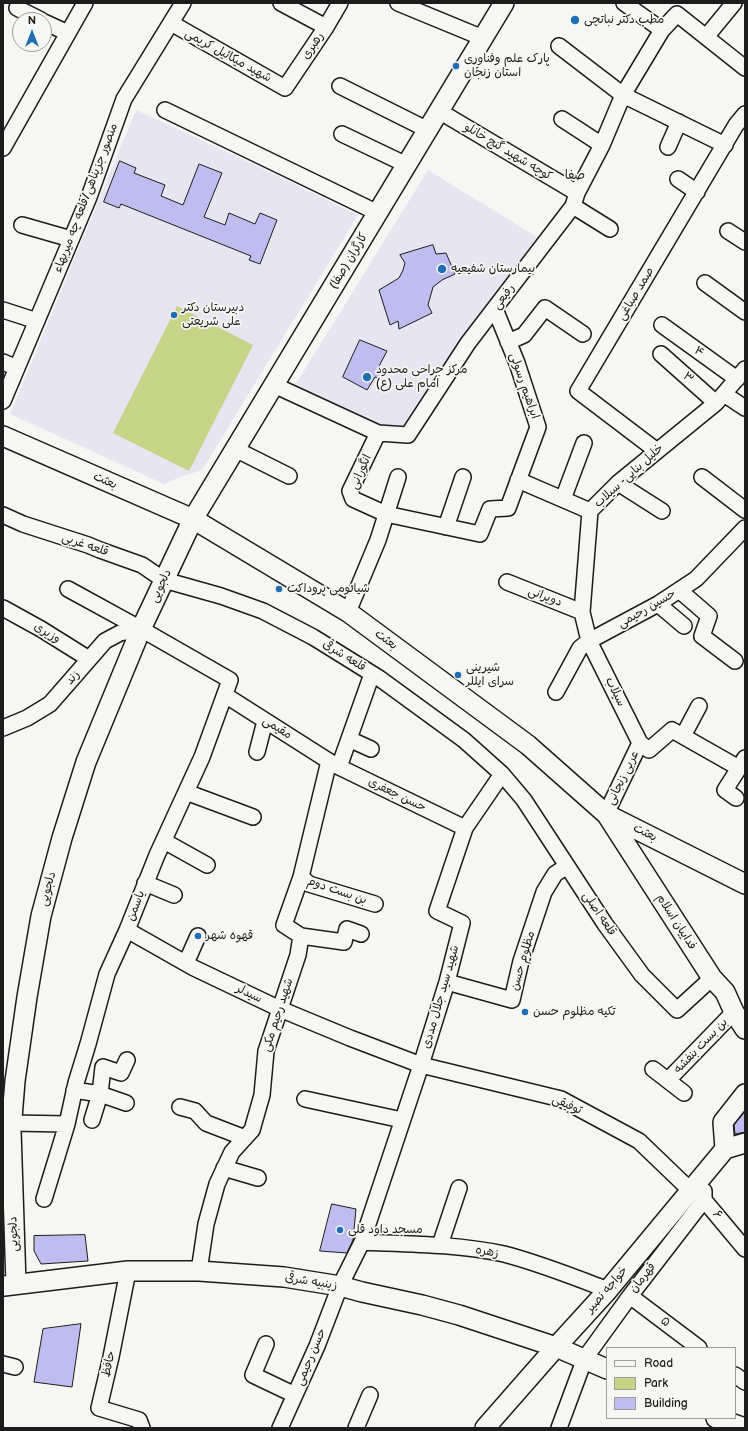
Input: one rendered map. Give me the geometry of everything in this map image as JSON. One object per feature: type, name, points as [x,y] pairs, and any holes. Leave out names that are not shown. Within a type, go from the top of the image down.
[{"type":"main road","name":"کارگران (صفا)","points":[[193,519],[504,3]]},
{"type":"main road","name":"بعثت","points":[[3,436],[193,519],[348,612],[528,745],[606,814],[745,884]]},
{"type":"main road","name":"دلجویی","points":[[10,1285],[7,1122],[15,1081],[26,997],[41,916],[58,852],[86,762],[141,628],[193,519]]},
{"type":"main road","name":"فداییان اسلام","points":[[606,814],[712,978],[725,992],[734,1012],[745,1030]]},
{"type":"main road","points":[[745,1094],[723,1122],[725,1149],[745,1143]]},
{"type":"main road","name":"خواجه نصیر","points":[[485,1428],[556,1347],[697,1195],[703,1176],[725,1149]]},
{"type":"main road","name":"زینبیه شرقی","points":[[10,1285],[128,1271],[199,1271],[284,1277],[340,1286],[422,1304],[556,1347],[606,1369]]},
{"type":"main road","points":[[719,1419],[745,1428]]},
{"type":"street","points":[[3,148],[85,3]]},
{"type":"street","name":"منصور جزپناهی/قلعه چه میربهاء","points":[[3,401],[88,197],[124,99],[183,3]]},
{"type":"street","points":[[281,3],[326,27]]},
{"type":"street","name":"رهبری","points":[[285,88],[326,27],[340,3]]},
{"type":"street","points":[[398,3],[483,38]]},
{"type":"street","points":[[624,3],[662,30]]},
{"type":"street","points":[[734,3],[706,37],[745,68]]},
{"type":"street","points":[[17,8],[25,12]]},
{"type":"street","name":"رفیعی","points":[[274,384],[378,433],[408,435],[468,344],[575,199],[602,145],[623,95],[662,30],[677,14],[706,37]]},
{"type":"street","name":"شهید میکائیل کریمی","points":[[171,24],[285,88]]},
{"type":"street","points":[[52,26],[68,33]]},
{"type":"street","points":[[559,46],[623,95],[725,145]]},
{"type":"street","points":[[340,86],[428,130]]},
{"type":"street","points":[[165,110],[378,213]]},
{"type":"street","name":"کوچه شهید گنج خانلو","points":[[439,111],[575,199],[610,229]]},
{"type":"street","name":"صمد صباغی","points":[[657,450],[578,391],[736,125],[745,114]]},
{"type":"street","points":[[562,119],[602,145]]},
{"type":"street","points":[[668,146],[679,122]]},
{"type":"street","points":[[342,134],[407,165]]},
{"type":"street","points":[[678,179],[696,192]]},
{"type":"street","points":[[22,225],[71,239]]},
{"type":"street","points":[[728,231],[745,242]]},
{"type":"street","points":[[705,284],[745,312]]},
{"type":"street","points":[[508,342],[524,335],[545,308],[583,334]]},
{"type":"street","name":"ابراهیم رسولی","points":[[495,309],[538,427],[508,508]]},
{"type":"street","points":[[3,310],[37,321]]},
{"type":"street","name":"۴","points":[[662,325],[741,374]]},
{"type":"street","name":"۳","points":[[661,354],[720,398],[745,408]]},
{"type":"street","points":[[3,362],[17,368]]},
{"type":"street","name":"خلیل بنایی- سیلاب","points":[[589,641],[582,612],[590,511],[618,483],[720,398],[741,374]]},
{"type":"street","name":"انگورانی","points":[[378,433],[350,491],[353,499],[386,514],[480,534],[490,509],[508,508]]},
{"type":"street","points":[[563,500],[584,443]]},
{"type":"street","points":[[235,449],[289,476]]},
{"type":"street","points":[[348,612],[378,540],[398,477]]},
{"type":"street","points":[[446,527],[463,477]]},
{"type":"street","points":[[702,477],[745,510]]},
{"type":"street","points":[[518,480],[590,511]]},
{"type":"street","points":[[618,483],[662,511]]},
{"type":"street","name":"قلعه غربی","points":[[3,515],[23,524],[88,545],[142,565],[164,580]]},
{"type":"street","name":"حسین رحیمی","points":[[556,692],[580,648],[589,641],[658,604],[696,579],[745,528]]},
{"type":"street","name":"قلعه شرقی","points":[[164,580],[221,596],[263,611],[313,637],[372,674],[464,740],[502,774]]},
{"type":"street","name":"دویرانی","points":[[507,582],[582,612]]},
{"type":"street","points":[[68,589],[141,628]]},
{"type":"street","points":[[679,590],[709,616],[702,636],[736,661]]},
{"type":"street","points":[[658,604],[684,626]]},
{"type":"street","name":"وزیری","points":[[3,608],[41,628],[89,659]]},
{"type":"street","name":"زند","points":[[3,728],[26,718],[50,704],[105,641],[120,633],[141,628]]},
{"type":"street","name":"یاسمن","points":[[44,1199],[67,1124],[74,1090],[107,974],[127,930],[145,883],[202,757],[230,680],[141,628]]},
{"type":"street","name":"سیلاب","points":[[589,641],[640,743]]},
{"type":"street","points":[[361,934],[347,929],[344,942],[301,936],[284,925],[334,764],[349,739],[372,674]]},
{"type":"street","name":"مقیمی","points":[[225,695],[334,764]]},
{"type":"street","points":[[683,736],[699,706]]},
{"type":"street","points":[[257,752],[265,720]]},
{"type":"street","points":[[640,743],[649,750],[672,730],[742,763],[726,790],[736,798]]},
{"type":"street","points":[[349,739],[371,749]]},
{"type":"street","name":"عربی زنجانی","points":[[606,814],[640,743]]},
{"type":"street","name":"حسن جعفری","points":[[334,764],[465,828]]},
{"type":"street","name":"شهید سید جلال مددی","points":[[362,1242],[421,1065],[447,982],[462,923],[437,911],[465,828],[502,774]]},
{"type":"street","name":"قلعه اصلی","points":[[502,774],[524,800],[605,924],[642,975],[677,1010],[712,978]]},
{"type":"street","points":[[186,792],[253,817]]},
{"type":"street","points":[[164,841],[207,865]]},
{"type":"street","name":"مظلوم حسن","points":[[447,982],[512,1000],[521,961],[544,892],[555,874],[567,866]]},
{"type":"street","name":"بن بست دوم","points":[[300,877],[309,884],[375,904]]},
{"type":"street","points":[[145,883],[174,895]]},
{"type":"street","name":"سیدلر","points":[[127,930],[186,963],[280,1009],[421,1065]]},
{"type":"street","points":[[186,963],[198,936]]},
{"type":"street","name":"شهید رحیم مکی","points":[[199,1271],[206,1224],[217,1184],[232,1152],[252,1130],[262,1096],[266,1051],[298,955],[301,936]]},
{"type":"street","name":"بن بست بنفشه","points":[[668,1080],[734,1012]]},
{"type":"street","points":[[92,1120],[100,1094],[103,1067],[121,1072],[126,1060]]},
{"type":"street","name":"توفیقی","points":[[421,1065],[561,1099],[639,1141],[697,1195]]},
{"type":"street","name":"بن بست بنفشه","points":[[653,1069],[684,1093]]},
{"type":"street","points":[[74,1090],[100,1094],[126,1103]]},
{"type":"street","points":[[305,1099],[402,1120]]},
{"type":"street","points":[[180,1107],[195,1111],[206,1123],[245,1138]]},
{"type":"street","points":[[7,1122],[67,1124]]},
{"type":"street","points":[[224,1168],[258,1178]]},
{"type":"street","points":[[440,1245],[459,1188]]},
{"type":"street","name":"۶","points":[[697,1195],[745,1249]]},
{"type":"street","name":"قهرمان","points":[[559,1428],[584,1358],[630,1296],[697,1195]]},
{"type":"street","name":"زهره","points":[[362,1242],[440,1245],[504,1254],[608,1290]]},
{"type":"street","name":"حسن رحیمی","points":[[280,1428],[317,1346],[340,1286],[362,1242]]},
{"type":"street","name":"حافظ","points":[[128,1271],[99,1408],[139,1420],[142,1428]]},
{"type":"street","name":"۵","points":[[630,1296],[698,1347]]},
{"type":"street","points":[[266,1344],[253,1375],[295,1395]]},
{"type":"street","points":[[736,1376],[745,1382]]},
{"type":"street","points":[[356,1428],[370,1395]]},
{"type":"shaded area","name":"دبیرستان دکتر علی شریعتی","points":[[136,110],[358,215],[202,470],[164,484],[10,414]]},
{"type":"shaded area","name":"بیمارستان شفیعیه","points":[[428,170],[540,239],[440,367],[403,426],[382,428],[294,387]]},
{"type":"green space","points":[[177,306],[253,345],[189,471],[113,433]]},
{"type":"building","points":[[120,161],[136,168],[134,173],[165,185],[161,196],[183,205],[199,164],[222,173],[204,217],[225,225],[229,213],[255,224],[260,213],[277,220],[260,264],[249,260],[251,256],[121,204],[119,208],[104,202]]},
{"type":"building","points":[[433,245],[436,254],[446,253],[455,274],[442,280],[433,287],[428,305],[432,313],[399,329],[398,321],[390,325],[379,290],[399,278],[405,263],[400,255]]},
{"type":"building","points":[[360,340],[387,351],[378,368],[383,369],[380,379],[375,377],[367,390],[343,377]]},
{"type":"building","points":[[745,1112],[745,1132],[735,1134],[734,1125]]},
{"type":"building","name":"مسجد داود قلی","points":[[332,1204],[356,1209],[353,1240],[347,1253],[320,1251]]},
{"type":"building","points":[[85,1235],[88,1261],[41,1264],[34,1251],[34,1236]]},
{"type":"building","points":[[81,1324],[72,1387],[34,1382],[43,1329]]},
{"type":"place","name":"مطب دکتر نباتچی","points":[[575,20]]},
{"type":"place","name":"پارک علم وفناوری استان زنجان","points":[[456,66]]},
{"type":"place","name":"بیمارستان شفیعیه","points":[[442,269]]},
{"type":"place","name":"دبیرستان دکتر علی شریعتی","points":[[174,315]]},
{"type":"place","name":"مرکز جراحی محدود امام علی (ع)","points":[[367,377]]},
{"type":"place","name":"شیائومی پروداکت","points":[[279,589]]},
{"type":"place","name":"شیرینی سرای ایللر","points":[[458,675]]},
{"type":"place","name":"قهوه شهر","points":[[198,936]]},
{"type":"place","name":"تکیه مظلوم حسن","points":[[525,1012]]},
{"type":"place","name":"مسجد داود قلی","points":[[340,1230]]},
{"type":"district","name":"صفا","points":[[575,176]]}]
